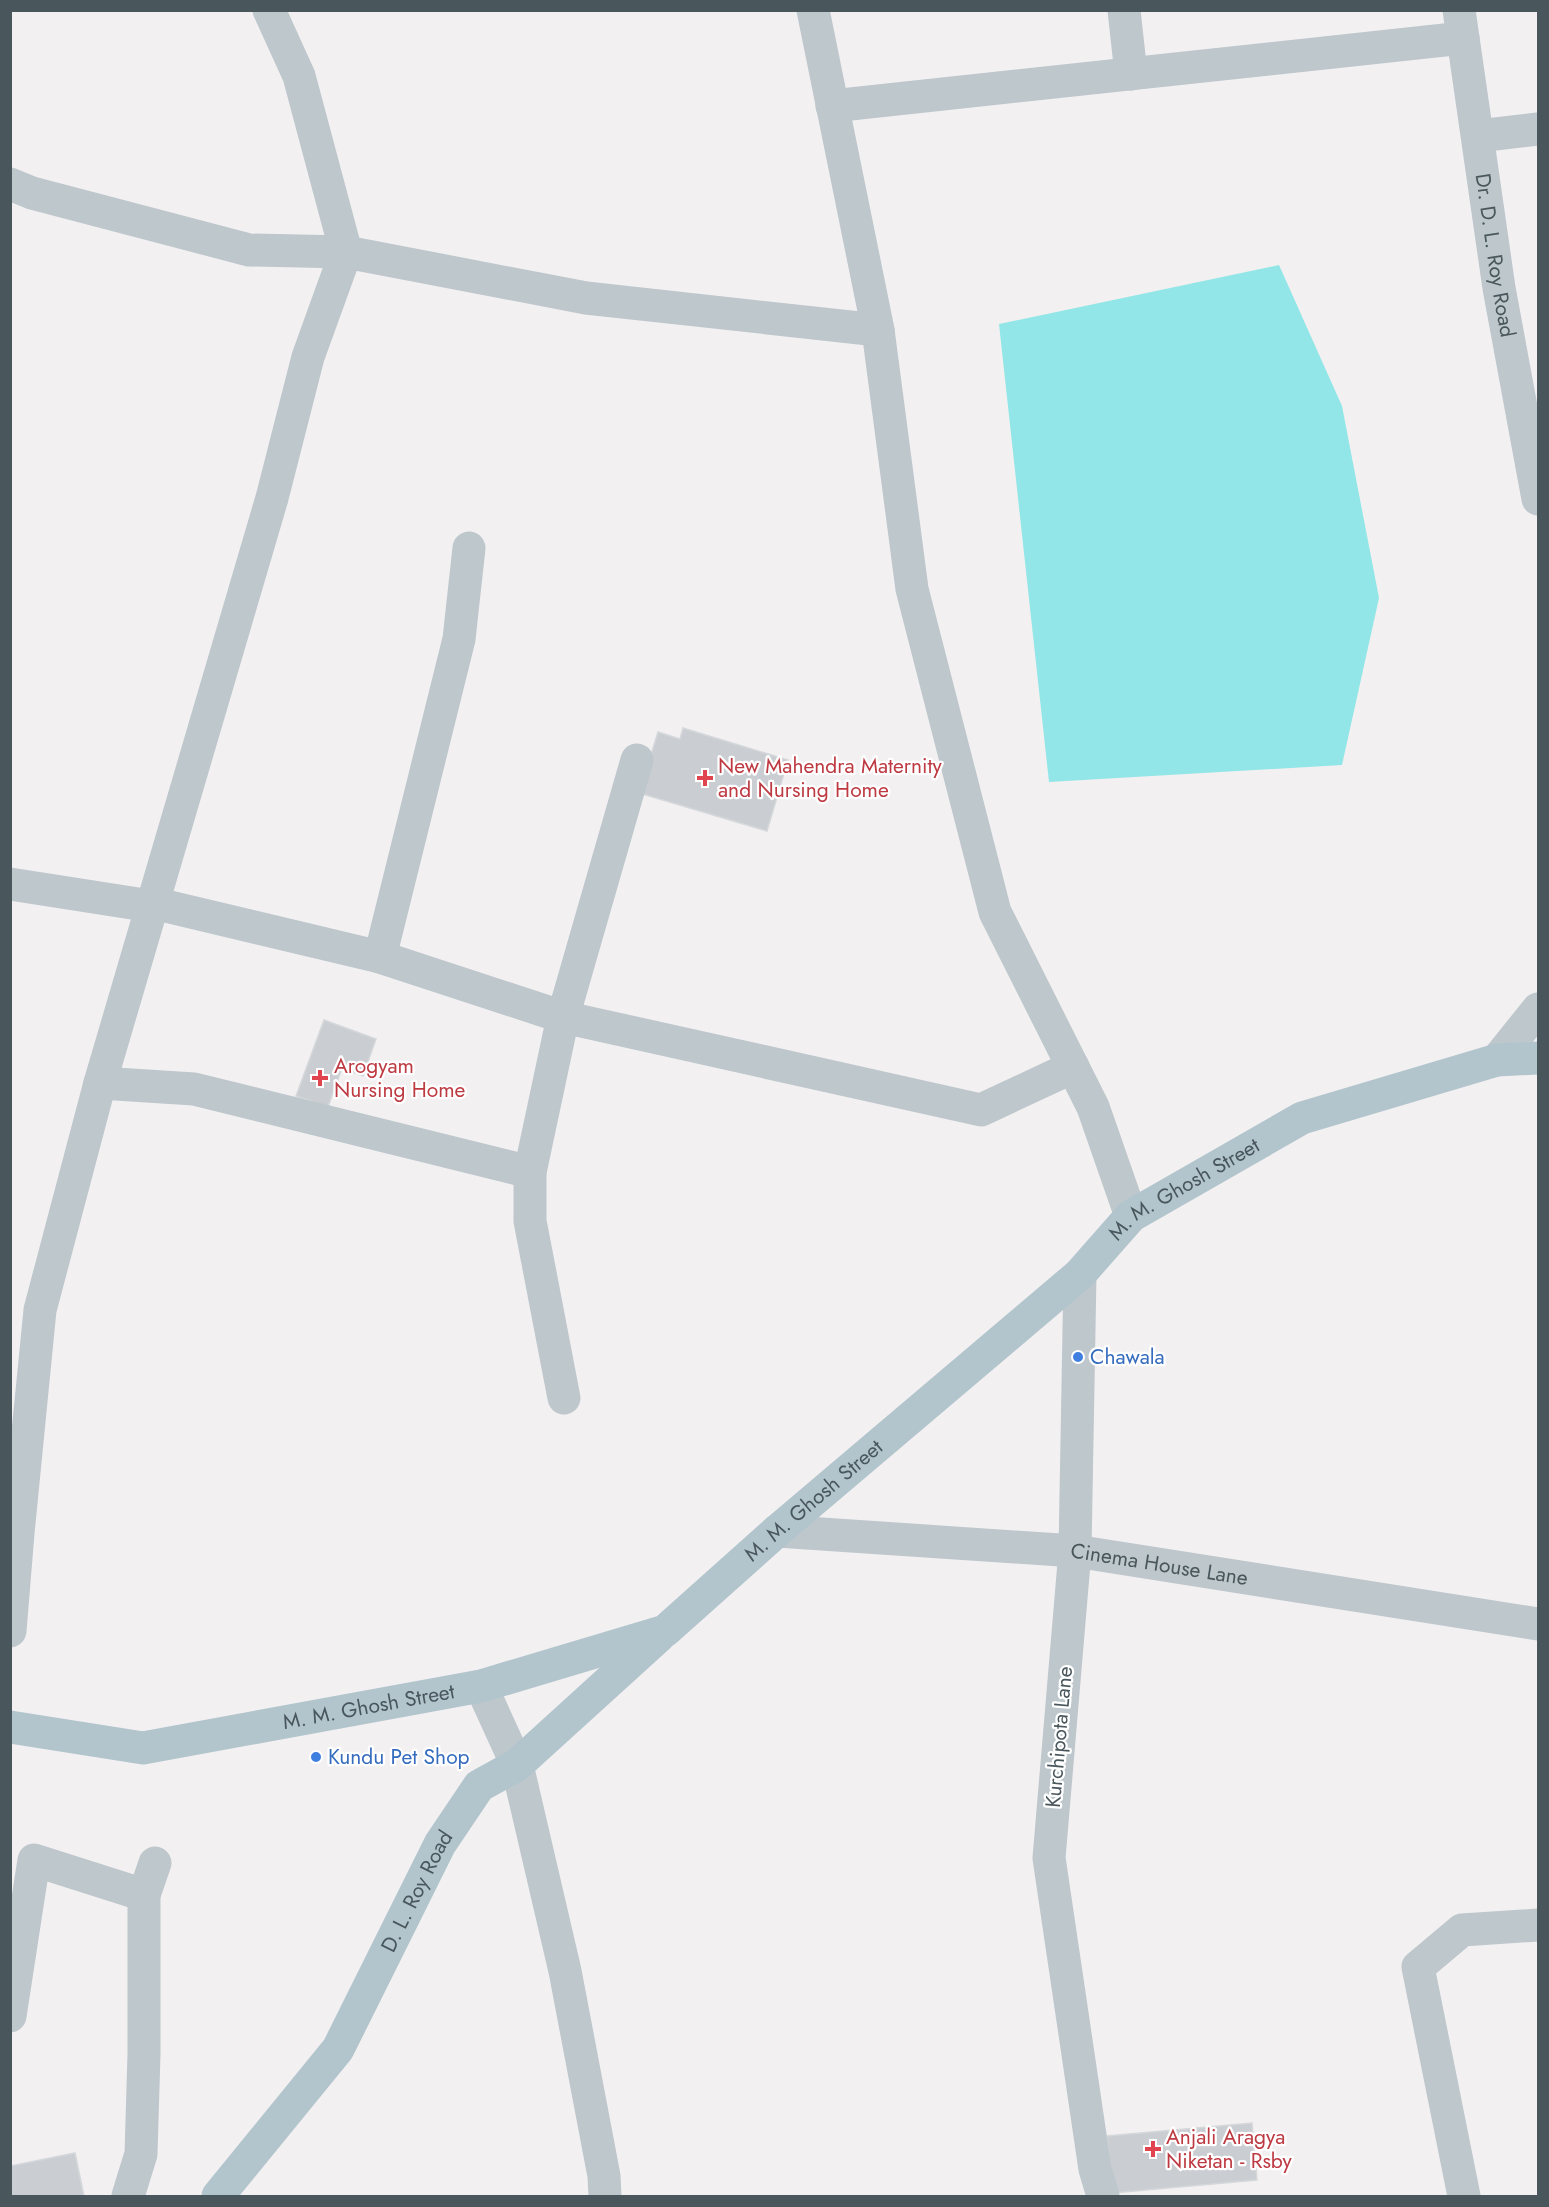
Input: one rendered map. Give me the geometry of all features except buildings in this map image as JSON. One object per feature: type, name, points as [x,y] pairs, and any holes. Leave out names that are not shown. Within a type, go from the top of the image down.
[{"type":"main road","name":"M. M. Ghosh Street","points":[[10,1727],[143,1748],[481,1686],[665,1631],[777,1532],[1080,1274],[1131,1216],[1302,1118],[1497,1060],[1539,1058]]},
{"type":"main road","name":"D. L. Roy Road","points":[[218,2196],[338,2049],[440,1844],[479,1786],[517,1766],[665,1631]]},
{"type":"street","points":[[10,1631],[40,1310],[100,1083],[272,498],[308,357],[346,252],[299,76],[269,10]]},
{"type":"street","points":[[813,10],[878,330],[912,589],[995,912],[1094,1107],[1131,1216]]},
{"type":"street","points":[[1124,10],[1131,74]]},
{"type":"street","points":[[832,106],[1131,74],[1461,24]]},
{"type":"street","name":"Dr. D. L. Roy Road","points":[[1461,24],[1499,288],[1539,499]]},
{"type":"street","points":[[1478,135],[1539,129]]},
{"type":"street","points":[[10,184],[32,193],[249,250],[346,252],[586,298],[878,330]]},
{"type":"street","points":[[380,957],[459,639],[469,548]]},
{"type":"street","points":[[564,1398],[530,1221],[530,1172],[563,1017],[637,760]]},
{"type":"street","points":[[10,884],[151,906],[153,903],[380,957],[563,1017],[981,1110],[1073,1067]]},
{"type":"street","points":[[1497,1060],[1539,1009]]},
{"type":"street","points":[[100,1083],[194,1089],[530,1172]]},
{"type":"street","name":"Kurchipota Lane","points":[[1080,1274],[1075,1551],[1048,1858],[1095,2169],[1103,2196]]},
{"type":"street","name":"Cinema House Lane","points":[[777,1532],[1075,1551],[1539,1624]]},
{"type":"street","points":[[481,1686],[517,1766],[565,1971],[604,2176],[605,2196]]},
{"type":"street","points":[[10,2016],[34,1860],[144,1895]]},
{"type":"street","points":[[128,2196],[141,2154],[144,2054],[144,1895],[155,1863]]},
{"type":"street","points":[[1464,2196],[1418,1967],[1462,1930],[1539,1925]]},
{"type":"water","points":[[1279,265],[1342,406],[1379,598],[1342,765],[1049,782],[999,324]]},
{"type":"place","name":"New Mahendra Maternity and Nursing Home","points":[[705,778]]},
{"type":"place","name":"Arogyam Nursing Home","points":[[320,1078]]},
{"type":"place","name":"Chawala","points":[[1078,1357]]},
{"type":"place","name":"Kundu Pet Shop","points":[[316,1757]]},
{"type":"place","name":"Anjali Aragya Niketan - Rsby","points":[[1153,2149]]}]
